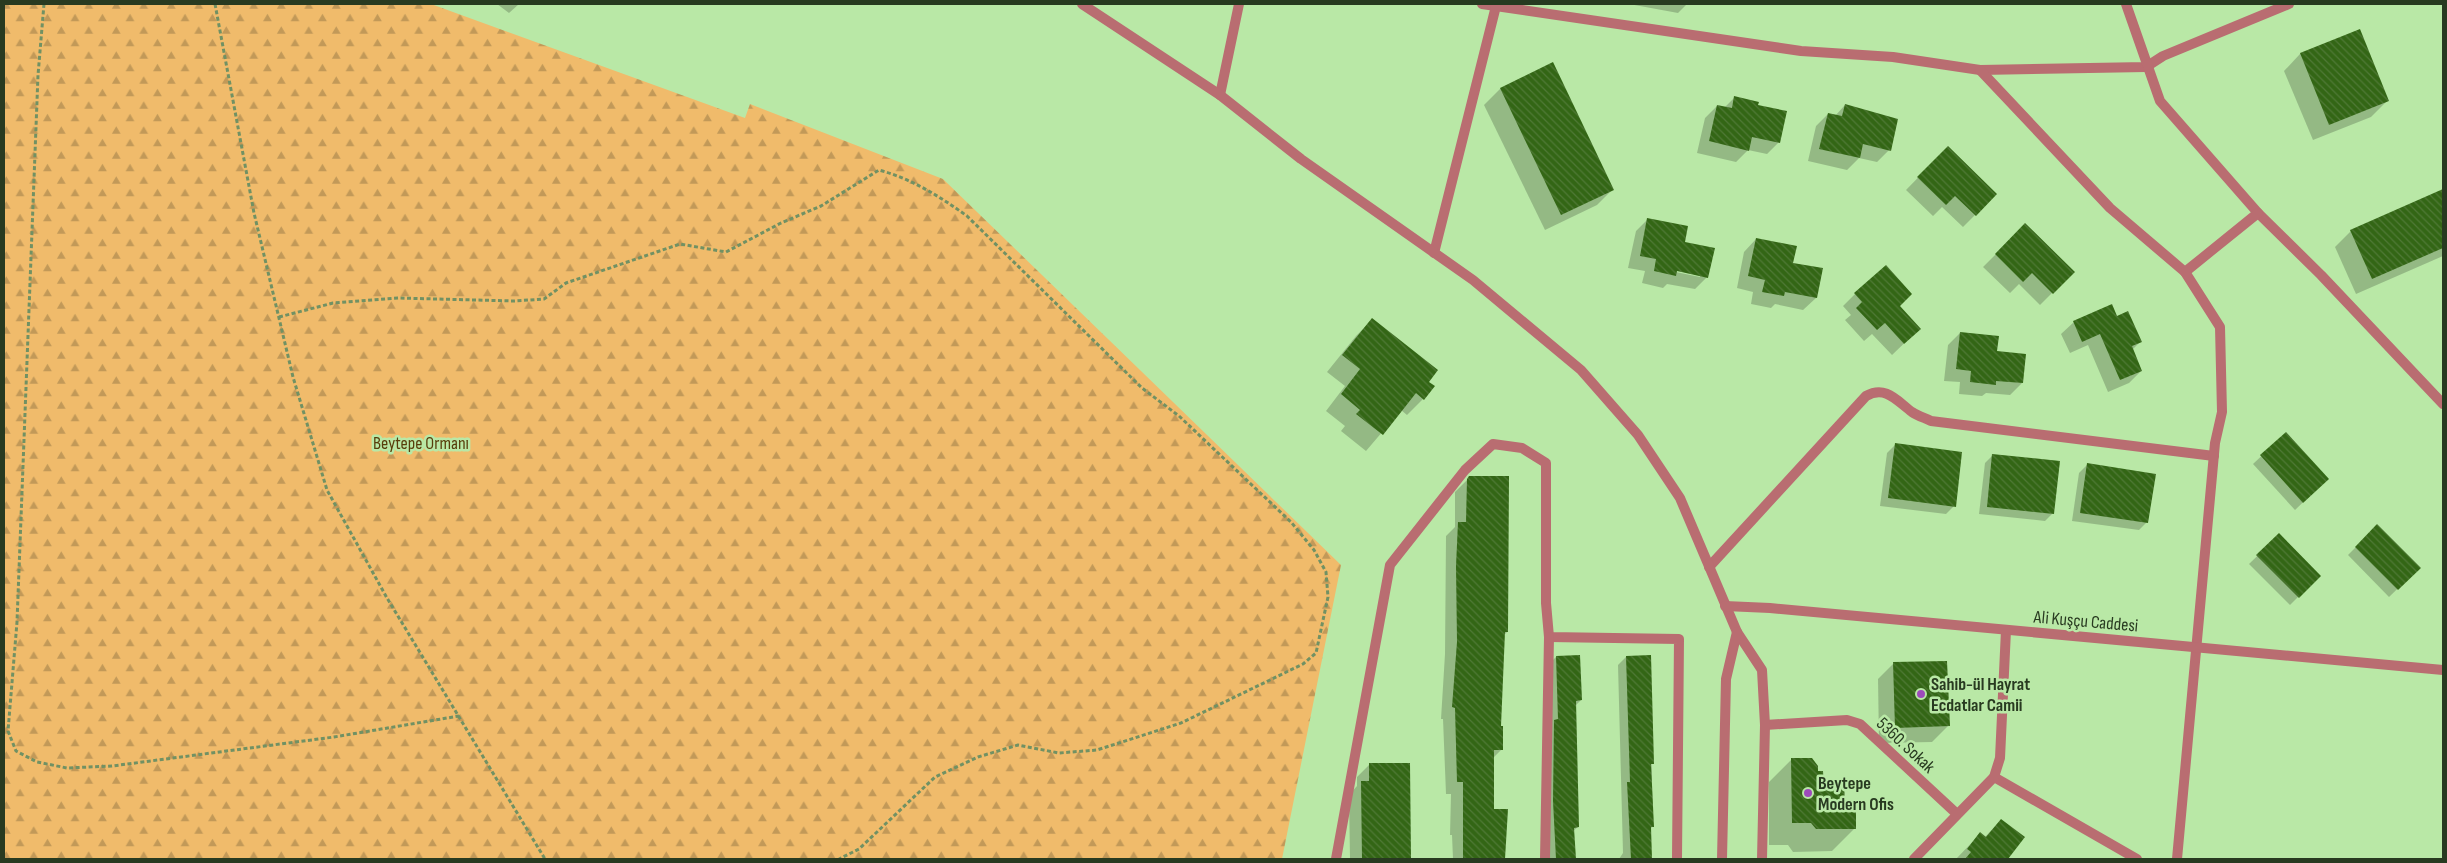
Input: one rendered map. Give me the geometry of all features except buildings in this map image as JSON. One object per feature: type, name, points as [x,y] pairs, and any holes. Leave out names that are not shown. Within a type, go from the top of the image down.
[{"type":"street","points":[[1082,4],[1220,95],[1301,159],[1473,280],[1581,370],[1638,435],[1680,498],[1737,632],[1762,670],[1765,725],[1762,859]]},
{"type":"street","points":[[1220,95],[1239,4]]},
{"type":"street","points":[[1482,4],[1801,51],[1893,57],[1980,70],[2146,67],[2163,56],[2290,4]]},
{"type":"street","points":[[2126,4],[2146,67],[2160,101],[2258,213],[2321,275],[2443,404]]},
{"type":"street","points":[[1434,253],[1496,6]]},
{"type":"street","points":[[1980,70],[2110,208],[2185,272],[2220,327],[2222,412],[2214,456],[2177,859]]},
{"type":"street","points":[[2185,272],[2258,213]]},
{"type":"street","points":[[1709,567],[1866,396],[1875,391],[1888,393],[1914,414],[1931,421],[2214,456]]},
{"type":"street","points":[[1336,859],[1390,565],[1465,470],[1494,444],[1522,448],[1546,463],[1546,603],[1549,637],[1545,859]]},
{"type":"street","name":"Ali Kuşçu Caddesi","points":[[1725,606],[1770,608],[2443,670]]},
{"type":"street","points":[[1914,859],[1994,777],[2000,758],[2006,630]]},
{"type":"street","points":[[1722,859],[1726,679],[1737,632]]},
{"type":"street","points":[[1549,637],[1679,639],[1677,859]]},
{"type":"street","name":"5360. Sokak","points":[[1765,725],[1847,720],[1860,724],[1957,814]]},
{"type":"street","points":[[1994,777],[2137,859]]},
{"type":"path","points":[[44,4],[38,75],[17,622],[8,731],[16,751],[37,762],[66,768],[112,766],[334,737],[459,716]]},
{"type":"path","points":[[215,4],[254,213],[293,377],[327,490],[387,598],[545,859]]},
{"type":"path","points":[[279,317],[333,303],[398,298],[514,301],[544,299],[566,283],[680,244],[726,252],[781,223],[821,206],[879,170],[896,174],[935,193],[967,216],[1142,388],[1178,416],[1291,522],[1314,550],[1326,572],[1328,597],[1316,654],[1303,664],[1181,723],[1098,750],[1058,753],[1018,745],[978,757],[935,777],[859,849],[839,859]]},
{"type":"green space","name":"Beytepe Ormanı","points":[[4,4],[431,4],[745,118],[750,104],[943,179],[1341,565],[1282,859],[4,859]]},
{"type":"place","name":"Sahib-ül Hayrat Ecdatlar Camii","points":[[1921,694]]},
{"type":"place","name":"Beytepe Modern Ofis","points":[[1808,793]]}]
